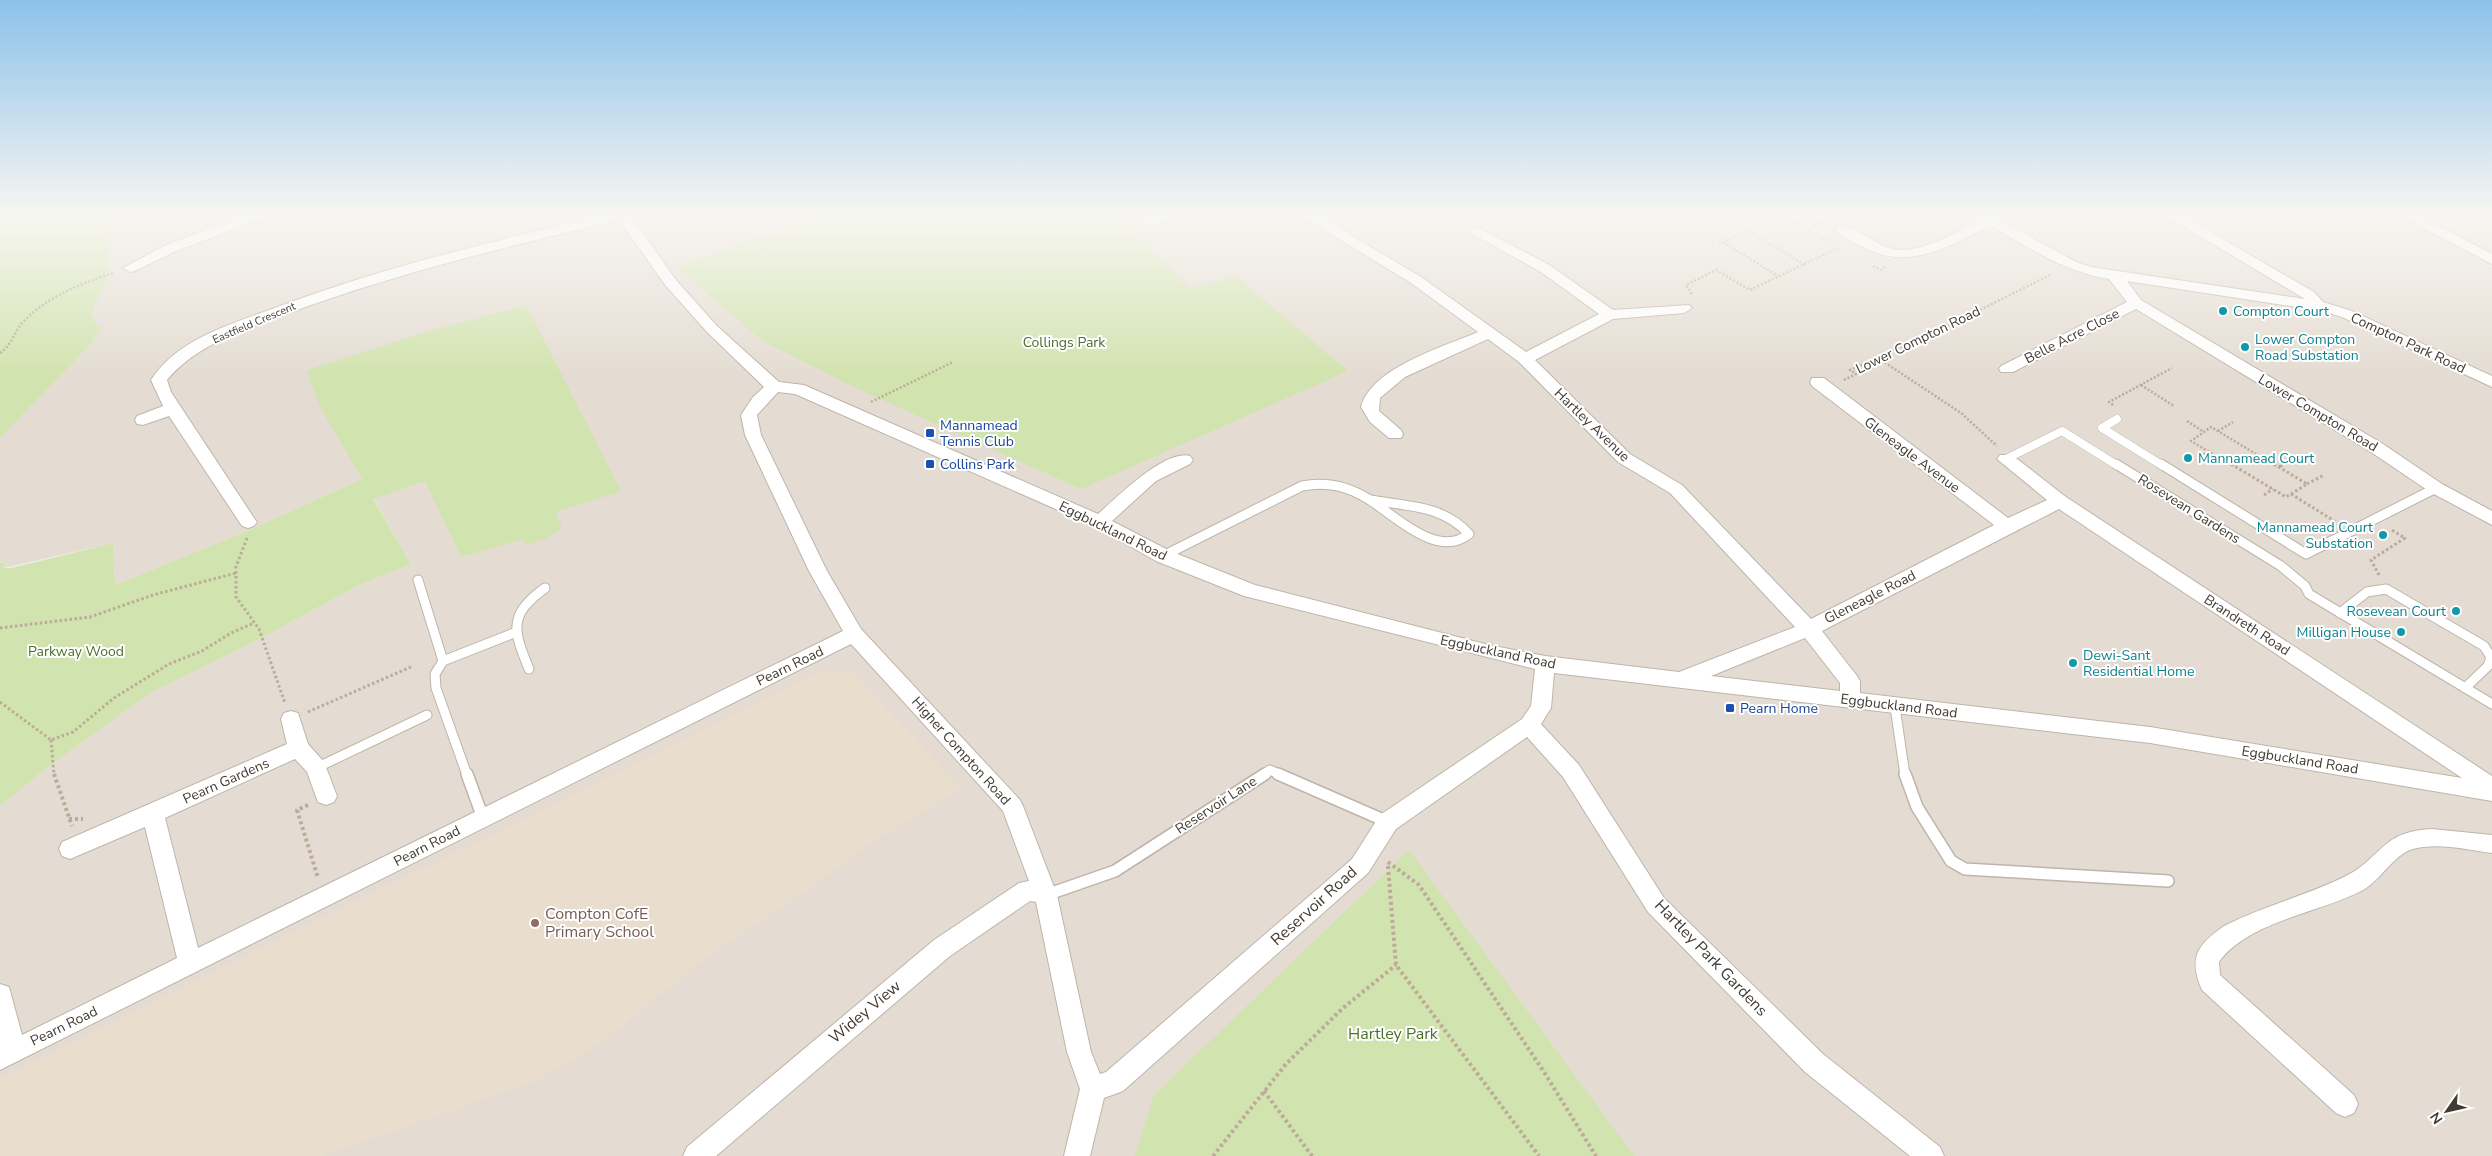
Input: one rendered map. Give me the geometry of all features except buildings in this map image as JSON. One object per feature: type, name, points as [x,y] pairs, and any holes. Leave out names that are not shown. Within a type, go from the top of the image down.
[{"type":"street","name":"Eastfield Crescent","points":[[248,522],[184,422],[171,409],[163,395],[160,380],[168,367],[185,354],[227,332],[348,286],[414,269]]},
{"type":"street","points":[[660,269],[670,283],[712,329],[774,387]]},
{"type":"street","name":"Hartley Avenue","points":[[1397,269],[1416,280],[1525,359],[1624,458],[1676,489],[1809,629],[1850,681],[1850,700]]},
{"type":"street","points":[[1546,269],[1610,315]]},
{"type":"street","points":[[2083,269],[2115,276]]},
{"type":"street","points":[[2264,269],[2309,295],[2318,306]]},
{"type":"street","name":"Compton Park Road","points":[[2115,276],[2318,306],[2347,314],[2492,382]]},
{"type":"street","name":"Lower Compton Road","points":[[2115,276],[2136,304],[2369,443],[2436,488],[2492,519]]},
{"type":"street","name":"Belle Acre Close","points":[[2007,369],[2136,304]]},
{"type":"street","points":[[1525,359],[1610,315],[1684,308]]},
{"type":"street","points":[[1395,434],[1369,408],[1370,398],[1374,391],[1413,365],[1489,334]]},
{"type":"street","name":"Gleneagle Avenue","points":[[1822,385],[1922,464],[2007,526]]},
{"type":"street","name":"Eggbuckland Road","points":[[774,387],[798,389],[1100,522],[1163,556],[1251,591],[1489,652],[1545,664],[1653,676],[1675,681],[2150,736],[2492,792]]},
{"type":"street","name":"Higher Compton Road","points":[[774,387],[759,401],[750,416],[753,435],[818,571],[854,634],[1012,806],[1046,895],[1079,1052],[1093,1089]]},
{"type":"street","points":[[143,420],[171,409]]},
{"type":"street","name":"Brandreth Road","points":[[2008,458],[2060,501],[2492,787]]},
{"type":"street","points":[[1100,522],[1150,476],[1184,460]]},
{"type":"street","name":"Gleneagle Road","points":[[1675,681],[1809,629],[2007,526],[2060,501]]},
{"type":"street","name":"Pearn Road","points":[[7,1055],[854,634]]},
{"type":"street","name":"Reservoir Road","points":[[1093,1089],[1114,1082],[1360,866],[1379,854],[1388,822],[1529,725],[1541,708],[1545,664]]},
{"type":"street","points":[[288,712],[298,748],[316,768],[326,796]]},
{"type":"street","name":"Hartley Park Gardens","points":[[1529,725],[1571,770],[1656,905],[1814,1063],[1931,1156]]},
{"type":"street","name":"Pearn Gardens","points":[[75,847],[298,748]]},
{"type":"street","points":[[153,814],[190,964]]},
{"type":"street","points":[[2345,1104],[2211,982],[2206,970],[2208,957],[2219,942],[2245,927],[2282,911],[2327,897],[2368,875],[2394,847],[2403,843],[2440,838],[2492,844]]},
{"type":"street","name":"Widey View","points":[[696,1156],[942,948],[1027,890],[1046,895]]},
{"type":"street","points":[[0,995],[7,1055]]},
{"type":"street","points":[[1077,1156],[1093,1089]]},
{"type":"lane","points":[[2117,419],[2102,428],[2306,554],[2436,488]]},
{"type":"lane","name":"Rosevean Gardens","points":[[2008,458],[2062,431],[2281,566],[2301,582],[2310,594],[2340,614],[2492,704]]},
{"type":"lane","points":[[1163,556],[1302,486],[1320,482],[1342,486],[1433,539],[1450,544],[1462,540],[1469,534],[1462,524],[1440,513],[1368,500]]},
{"type":"lane","points":[[418,580],[443,661]]},
{"type":"lane","points":[[2340,614],[2369,590],[2377,587],[2386,589],[2484,646],[2491,657],[2488,666],[2465,688]]},
{"type":"lane","points":[[529,669],[514,633],[516,614],[545,588]]},
{"type":"lane","points":[[483,818],[436,688],[435,674],[443,661],[514,633]]},
{"type":"lane","points":[[1895,706],[1906,780],[1917,807],[1951,861],[1964,869],[2168,881]]},
{"type":"lane","points":[[316,768],[427,715]]},
{"type":"lane","name":"Reservoir Lane","points":[[1046,895],[1115,871],[1270,770],[1388,822]]},
{"type":"path","points":[[0,353],[8,349],[21,324],[56,296],[87,280],[127,269]]},
{"type":"path","points":[[1767,269],[1778,276]]},
{"type":"path","points":[[1778,276],[1795,269]]},
{"type":"path","name":"Lower Compton Road","points":[[1822,385],[1856,374],[1850,370],[1952,324],[2061,269]]},
{"type":"path","points":[[1684,308],[1692,294],[1686,285],[1716,270],[1750,290],[1780,278],[1778,276]]},
{"type":"path","points":[[1877,358],[1960,414],[2008,458]]},
{"type":"path","points":[[850,412],[953,362]]},
{"type":"path","points":[[2117,419],[2127,413],[2109,402],[2172,368]]},
{"type":"path","points":[[2140,385],[2174,406]]},
{"type":"path","points":[[2186,421],[2204,432]]},
{"type":"path","points":[[2217,431],[2233,422]]},
{"type":"path","points":[[2307,484],[2211,427],[2191,441],[2286,497],[2324,475]]},
{"type":"path","points":[[2200,456],[2209,451]]},
{"type":"path","points":[[2279,467],[2295,457]]},
{"type":"path","points":[[2264,495],[2273,489]]},
{"type":"path","points":[[2291,494],[2351,531]]},
{"type":"path","points":[[248,522],[252,529],[241,549],[236,573],[236,597],[259,629],[288,712]]},
{"type":"path","points":[[2386,589],[2372,560],[2405,538]]},
{"type":"path","points":[[0,628],[90,617],[153,595],[236,573]]},
{"type":"path","points":[[51,740],[73,732],[114,698],[169,664],[202,651],[231,633],[254,623]]},
{"type":"path","points":[[0,702],[51,740],[54,780],[75,847]]},
{"type":"path","points":[[323,898],[297,810],[326,796]]},
{"type":"path","points":[[1379,854],[1396,965],[1539,1156]]},
{"type":"path","points":[[1379,854],[1419,885],[1544,1072],[1596,1156]]},
{"type":"path","points":[[1213,1156],[1286,1064],[1343,1008],[1396,965]]},
{"type":"path","points":[[1264,1091],[1312,1156]]},
{"type":"shaded area","points":[[108,269],[2492,269],[2492,1156],[0,1156],[0,806],[44,770],[150,693],[256,641],[359,585],[411,564],[362,479],[252,529],[115,585],[113,543],[3,568],[5,562],[0,563],[0,438],[91,344],[103,325],[98,327],[91,314],[110,272]]},
{"type":"shaded area","name":"Compton CofE Primary School","points":[[818,672],[853,672],[961,789],[875,840],[800,895],[715,951],[599,1044],[533,1082],[322,1156],[0,1156],[0,1079]]},
{"type":"green space","points":[[0,269],[108,269],[110,272],[91,314],[98,327],[104,324],[91,344],[0,438]]},
{"type":"green space","name":"Collings Park","points":[[678,269],[1170,269],[1190,289],[1236,276],[1348,371],[1081,489],[854,387],[763,341]]},
{"type":"green space","name":"Parkway Wood","points":[[526,305],[621,491],[556,512],[562,528],[545,539],[526,545],[523,539],[461,557],[425,481],[373,499],[411,564],[359,585],[256,641],[150,693],[44,770],[0,806],[0,563],[5,562],[3,568],[12,568],[113,543],[115,585],[252,529],[362,479],[319,405],[307,370],[419,334]]},
{"type":"green space","name":"Hartley Park","points":[[1409,850],[1634,1156],[1135,1156],[1154,1095]]},
{"type":"place","name":"Compton Court","points":[[2223,311]]},
{"type":"place","name":"Lower Compton Road Substation","points":[[2245,347]]},
{"type":"place","name":"Mannamead Tennis Club","points":[[930,433]]},
{"type":"place","name":"Mannamead Court","points":[[2188,458]]},
{"type":"place","name":"Collins Park","points":[[930,464]]},
{"type":"place","name":"Mannamead Court Substation","points":[[2383,535]]},
{"type":"place","name":"Rosevean Court","points":[[2456,611]]},
{"type":"place","name":"Milligan House","points":[[2401,632]]},
{"type":"place","name":"Dewi-Sant Residential Home","points":[[2073,663]]},
{"type":"place","name":"Pearn Home","points":[[1730,708]]},
{"type":"place","name":"Compton CofE Primary School","points":[[535,923]]}]
